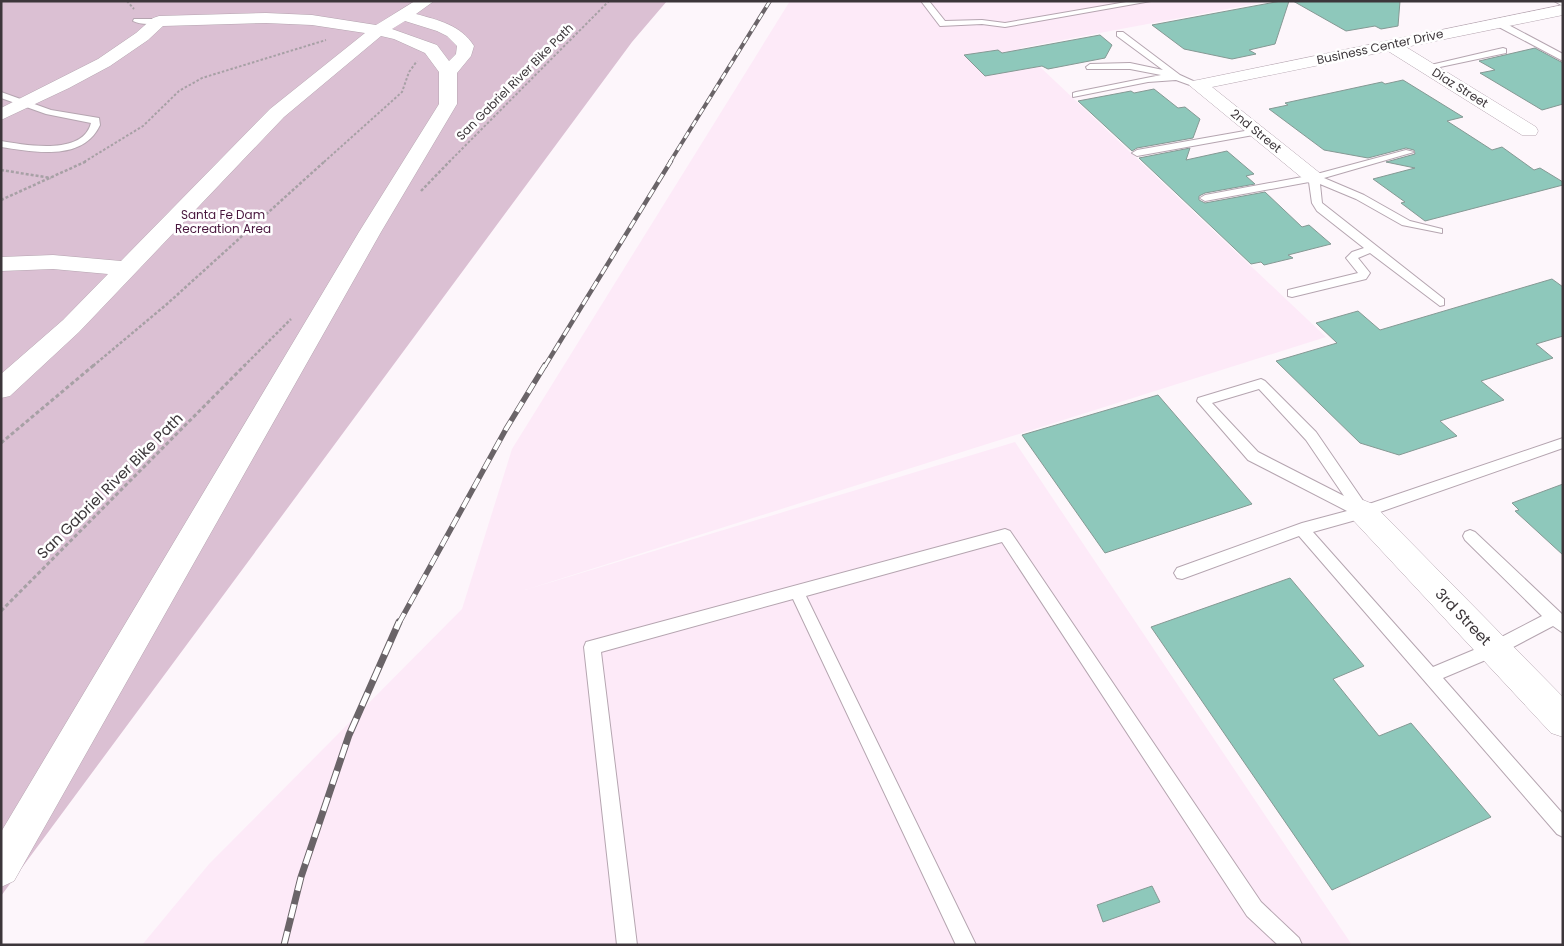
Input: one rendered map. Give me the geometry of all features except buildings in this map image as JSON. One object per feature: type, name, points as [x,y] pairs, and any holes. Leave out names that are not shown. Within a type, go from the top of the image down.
[{"type":"street","points":[[1,390],[71,326],[277,113],[379,30],[426,1]]},
{"type":"street","name":"Business Center Drive","points":[[1198,85],[1563,10]]},
{"type":"street","points":[[403,16],[447,29],[461,37],[465,46],[464,54],[448,72]]},
{"type":"street","points":[[1,115],[114,57],[134,43],[159,21],[266,18],[312,20],[352,25],[399,35],[431,49],[448,72],[448,104],[370,232],[362,249],[1,868]]},
{"type":"street","name":"Diaz Street","points":[[1390,45],[1529,131]]},
{"type":"street","name":"2nd Street","points":[[1198,85],[1314,178]]},
{"type":"street","points":[[1,264],[53,262],[126,269]]},
{"type":"street","name":"3rd Street","points":[[1363,512],[1563,721]]},
{"type":"lane","points":[[925,1],[943,24],[982,22],[1005,25],[1147,1]]},
{"type":"lane","points":[[1558,1],[1563,4]]},
{"type":"lane","points":[[137,22],[159,21]]},
{"type":"lane","points":[[1498,23],[1563,58]]},
{"type":"lane","points":[[1120,34],[1177,77]]},
{"type":"lane","points":[[1426,67],[1503,51]]},
{"type":"lane","points":[[1090,67],[1130,66],[1177,77],[1198,85]]},
{"type":"lane","points":[[1076,95],[1148,79],[1177,77]]},
{"type":"lane","points":[[1,95],[23,104],[70,117],[96,120],[95,128],[79,144],[70,148],[30,148],[1,144]]},
{"type":"lane","points":[[1137,153],[1256,132]]},
{"type":"lane","points":[[1206,198],[1314,178],[1409,152]]},
{"type":"lane","points":[[1314,178],[1360,196],[1406,223],[1438,231]]},
{"type":"lane","points":[[1314,178],[1317,203],[1321,209],[1440,302]]},
{"type":"lane","points":[[1292,293],[1362,276],[1364,273],[1352,258],[1356,254],[1372,249]]},
{"type":"lane","points":[[1261,384],[1311,436],[1363,512],[1253,456],[1203,401],[1261,384]]},
{"type":"lane","points":[[1182,573],[1302,529],[1363,512],[1563,443]]},
{"type":"lane","points":[[1302,529],[1563,828]]},
{"type":"lane","points":[[628,945],[592,647],[1005,535],[1254,909],[1292,945]]},
{"type":"lane","points":[[1430,676],[1558,622],[1470,536]]},
{"type":"lane","points":[[797,592],[966,945]]},
{"type":"path","name":"San Gabriel River Bike Path","points":[[436,176],[609,1]]},
{"type":"path","points":[[1,200],[52,178],[105,151],[135,131],[160,111],[173,96],[190,84],[223,70],[307,48],[352,25]]},
{"type":"path","points":[[1,443],[167,304],[402,92],[409,72],[417,61],[434,53]]},
{"type":"path","points":[[1,170],[52,178]]},
{"type":"path","name":"San Gabriel River Bike Path","points":[[1,611],[234,376]]},
{"type":"shaded area","points":[[790,1],[1270,1],[1020,48],[1326,337],[525,590],[1015,442],[1352,945],[142,945],[209,864],[462,609],[512,449]]},
{"type":"green space","name":"Santa Fe Dam Recreation Area","points":[[1,1],[667,1],[632,42],[1,896]]},
{"type":"railway","points":[[670,162],[770,1]]},
{"type":"railway","points":[[545,366],[671,161]]},
{"type":"railway","points":[[399,623],[506,429],[545,365]]},
{"type":"railway","points":[[284,945],[301,877],[349,735],[399,622]]}]
